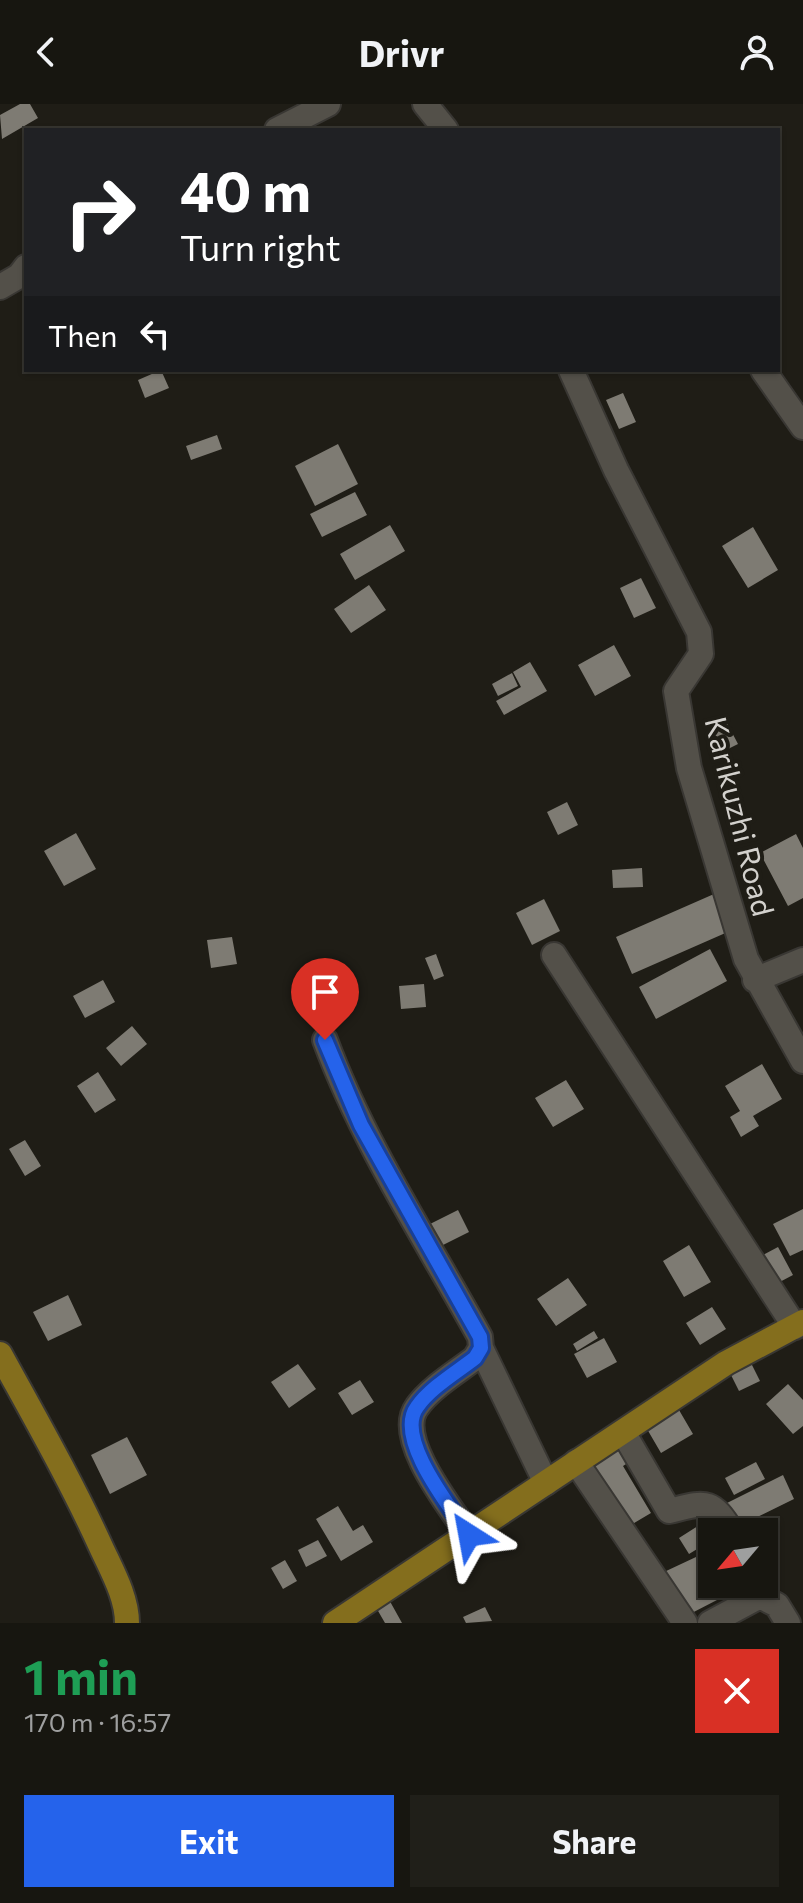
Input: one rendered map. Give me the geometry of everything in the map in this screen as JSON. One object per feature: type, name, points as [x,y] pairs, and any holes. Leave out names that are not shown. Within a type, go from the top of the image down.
[{"type":"main road","points":[[335,1623],[726,1363],[799,1325]]},
{"type":"main road","points":[[0,1354],[73,1486],[115,1578],[127,1610],[127,1623]]},
{"type":"street","points":[[281,128],[328,104]]},
{"type":"street","points":[[425,104],[444,128]]},
{"type":"street","points":[[0,287],[24,270]]},
{"type":"street","name":"Karikuzhi Road","points":[[580,372],[702,643],[701,654],[680,680],[676,691],[689,768],[729,906],[755,980],[803,1061]]},
{"type":"street","points":[[764,372],[803,427]]},
{"type":"street","points":[[554,955],[799,1325]]},
{"type":"street","points":[[755,980],[803,960]]},
{"type":"street","points":[[325,1040],[361,1125],[480,1337],[481,1348],[546,1483]]},
{"type":"street","points":[[469,1535],[415,1447],[410,1426],[416,1407],[481,1348]]},
{"type":"street","points":[[623,1432],[669,1511],[704,1503],[718,1510],[723,1518]]},
{"type":"street","points":[[576,1462],[685,1623]]},
{"type":"street","points":[[710,1623],[760,1596],[783,1614]]},
{"type":"building","points":[[20,104],[30,104],[38,118],[2,139],[0,115]]},
{"type":"building","points":[[162,372],[169,388],[145,398],[138,380]]},
{"type":"building","points":[[623,393],[636,422],[619,429],[606,400]]},
{"type":"building","points":[[217,435],[222,449],[191,460],[186,446]]},
{"type":"building","points":[[338,444],[358,484],[315,506],[295,466]]},
{"type":"building","points":[[355,492],[367,515],[322,537],[310,514]]},
{"type":"building","points":[[390,525],[405,551],[355,580],[340,554]]},
{"type":"building","points":[[753,527],[778,570],[748,588],[722,546]]},
{"type":"building","points":[[641,578],[656,608],[634,618],[620,588]]},
{"type":"building","points":[[369,585],[386,610],[351,633],[334,609]]},
{"type":"building","points":[[614,645],[631,676],[595,696],[578,665]]},
{"type":"building","points":[[530,662],[547,691],[504,715],[496,701],[521,687],[513,672]]},
{"type":"building","points":[[512,673],[518,686],[498,696],[492,684]]},
{"type":"building","points":[[727,723],[738,744],[716,755],[706,734]]},
{"type":"building","points":[[567,802],[578,825],[558,835],[547,812]]},
{"type":"building","points":[[76,833],[96,869],[64,886],[44,851]]},
{"type":"building","points":[[796,834],[803,848],[803,898],[788,906],[760,853]]},
{"type":"building","points":[[642,868],[643,887],[613,888],[612,870]]},
{"type":"building","points":[[714,894],[730,931],[632,974],[616,937]]},
{"type":"building","points":[[544,899],[560,931],[532,945],[516,913]]},
{"type":"building","points":[[232,937],[237,964],[211,968],[207,940]]},
{"type":"building","points":[[710,949],[727,981],[656,1019],[639,987]]},
{"type":"building","points":[[436,954],[444,976],[434,980],[425,958]]},
{"type":"building","points":[[103,980],[115,1002],[85,1018],[73,996]]},
{"type":"building","points":[[424,984],[426,1007],[401,1009],[399,986]]},
{"type":"building","points":[[132,1026],[147,1044],[121,1066],[106,1048]]},
{"type":"building","points":[[762,1064],[782,1099],[753,1116],[759,1126],[741,1137],[730,1117],[740,1111],[725,1086]]},
{"type":"building","points":[[98,1072],[116,1100],[95,1113],[77,1086]]},
{"type":"building","points":[[566,1080],[584,1109],[553,1127],[535,1098]]},
{"type":"building","points":[[25,1140],[41,1166],[25,1176],[9,1149]]},
{"type":"building","points":[[803,1209],[803,1250],[790,1256],[773,1224]]},
{"type":"building","points":[[458,1210],[469,1232],[441,1246],[430,1224]]},
{"type":"building","points":[[689,1245],[711,1282],[684,1297],[663,1261]]},
{"type":"building","points":[[778,1247],[793,1275],[774,1285],[759,1257]]},
{"type":"building","points":[[568,1278],[587,1305],[556,1326],[537,1299]]},
{"type":"building","points":[[68,1295],[82,1325],[48,1341],[33,1312]]},
{"type":"building","points":[[712,1307],[726,1329],[700,1345],[686,1323]]},
{"type":"building","points":[[594,1331],[598,1338],[577,1351],[573,1344]]},
{"type":"building","points":[[604,1338],[617,1362],[587,1378],[574,1354]]},
{"type":"building","points":[[747,1355],[760,1381],[739,1391],[726,1365]]},
{"type":"building","points":[[298,1364],[316,1389],[289,1408],[271,1382]]},
{"type":"building","points":[[360,1380],[374,1402],[352,1415],[338,1393]]},
{"type":"building","points":[[788,1384],[803,1400],[803,1426],[793,1434],[766,1404]]},
{"type":"building","points":[[679,1410],[693,1434],[661,1453],[647,1429]]},
{"type":"building","points":[[127,1437],[147,1475],[110,1494],[91,1455]]},
{"type":"building","points":[[622,1439],[634,1459],[623,1466],[651,1513],[624,1529],[584,1461]]},
{"type":"building","points":[[756,1462],[765,1479],[734,1495],[725,1478]]},
{"type":"building","points":[[783,1475],[794,1499],[755,1518],[735,1518],[727,1503]]},
{"type":"building","points":[[338,1506],[353,1531],[363,1525],[373,1542],[341,1561],[316,1519]]},
{"type":"building","points":[[698,1526],[698,1549],[689,1554],[679,1538]]},
{"type":"building","points":[[318,1540],[327,1556],[306,1567],[298,1550]]},
{"type":"building","points":[[696,1557],[698,1598],[717,1600],[686,1616],[664,1572]]},
{"type":"building","points":[[285,1560],[297,1581],[283,1589],[271,1568]]},
{"type":"building","points":[[387,1596],[402,1623],[385,1623],[374,1604]]},
{"type":"building","points":[[485,1607],[492,1621],[466,1623],[463,1617]]},
{"type":"route","points":[[325,1040],[361,1125],[480,1337],[481,1348],[475,1358],[416,1407],[410,1426],[415,1447],[469,1535]]}]
